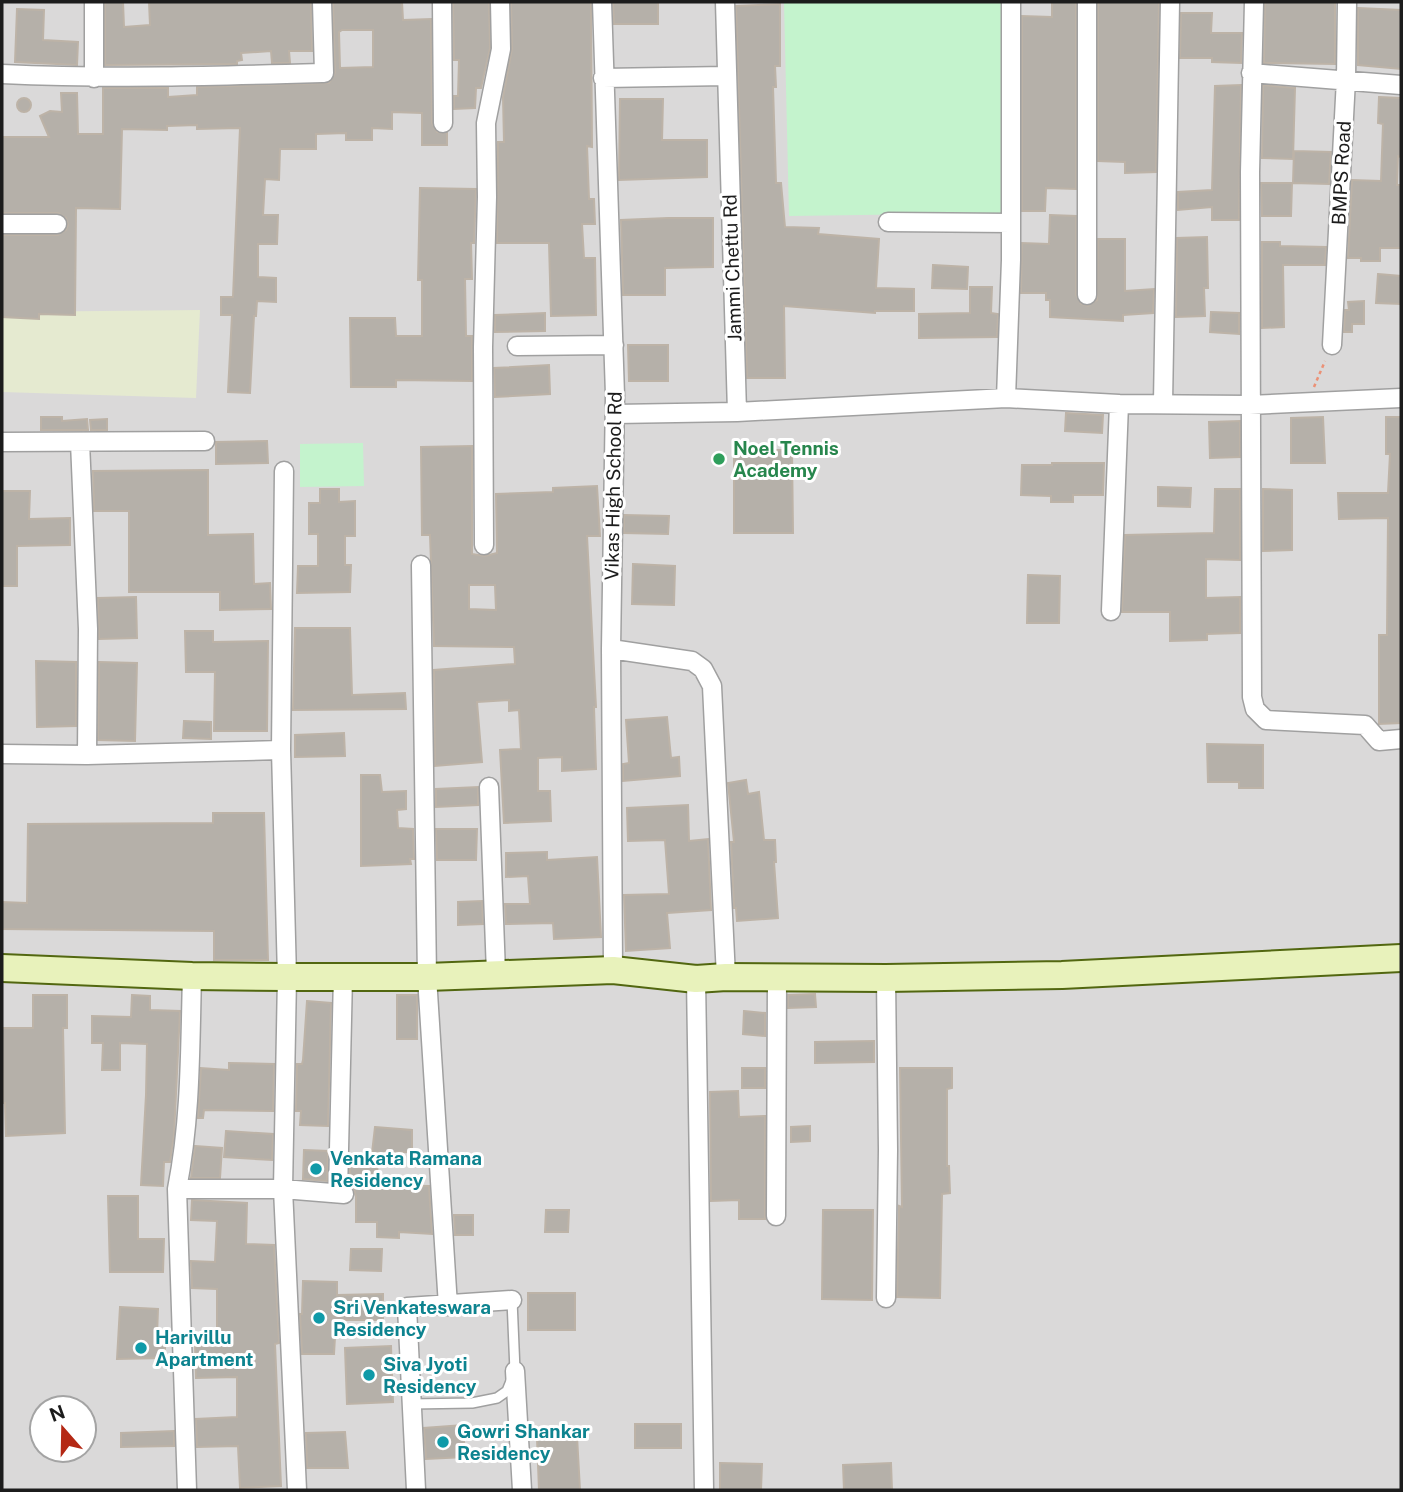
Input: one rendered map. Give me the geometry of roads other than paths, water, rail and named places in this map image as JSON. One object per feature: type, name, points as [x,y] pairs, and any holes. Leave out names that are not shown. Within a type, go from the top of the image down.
[{"type":"street","points":[[94,2],[94,78]]},
{"type":"street","points":[[2,74],[94,78],[200,78],[324,73],[321,2]]},
{"type":"street","points":[[442,2],[443,123]]},
{"type":"street","points":[[484,545],[486,123],[501,49],[500,2]]},
{"type":"street","name":"Vikas High School Rd","points":[[602,2],[615,414],[611,649],[613,970]]},
{"type":"street","name":"Jammi Chettu Rd","points":[[725,2],[737,412]]},
{"type":"street","points":[[1006,398],[1012,223],[1012,2]]},
{"type":"street","points":[[1087,2],[1087,295]]},
{"type":"street","points":[[1163,403],[1170,2]]},
{"type":"street","points":[[1254,2],[1251,74],[1249,405],[1251,696],[1255,709],[1266,720],[1365,725],[1379,741],[1401,739]]},
{"type":"street","name":"BMPS Road","points":[[1332,345],[1346,79],[1346,2]]},
{"type":"street","points":[[1251,74],[1401,85]]},
{"type":"street","points":[[603,78],[726,76]]},
{"type":"street","points":[[888,222],[1012,223]]},
{"type":"street","points":[[2,224],[57,224]]},
{"type":"street","points":[[517,346],[614,345]]},
{"type":"street","points":[[615,414],[737,412],[1006,398],[1119,404],[1249,405],[1401,398]]},
{"type":"street","points":[[1111,611],[1119,404]]},
{"type":"street","points":[[2,442],[205,441]]},
{"type":"street","points":[[80,442],[88,629],[87,755]]},
{"type":"street","points":[[284,471],[281,750],[287,977],[282,1189],[298,1490]]},
{"type":"street","points":[[421,565],[427,976],[448,1306]]},
{"type":"street","points":[[611,649],[692,661],[703,669],[712,686],[726,977]]},
{"type":"street","points":[[2,754],[87,755],[281,750]]},
{"type":"street","points":[[489,787],[496,972]]},
{"type":"street","points":[[2,968],[192,976],[427,976],[613,970],[696,979],[886,978],[1062,975],[1401,958]]},
{"type":"street","points":[[187,1490],[177,1189],[189,1102],[192,976]]},
{"type":"street","points":[[177,1189],[282,1189],[342,1194],[343,976]]},
{"type":"street","points":[[776,1216],[777,977]]},
{"type":"street","points":[[886,978],[886,1298]]},
{"type":"street","points":[[696,979],[704,1490]]},
{"type":"street","points":[[416,1490],[407,1307],[512,1300]]},
{"type":"street","points":[[515,1371],[522,1490]]},
{"type":"lane","points":[[411,1404],[472,1403],[497,1398],[506,1391],[515,1371],[512,1300]]},
{"type":"place","name":"Noel Tennis Academy","points":[[719,459]]},
{"type":"place","name":"Venkata Ramana Residency","points":[[316,1169]]},
{"type":"place","name":"Sri Venkateswara Residency","points":[[319,1318]]},
{"type":"place","name":"Harivillu Apartment","points":[[141,1348]]},
{"type":"place","name":"Siva Jyoti Residency","points":[[369,1375]]},
{"type":"place","name":"Gowri Shankar Residency","points":[[443,1442]]}]
